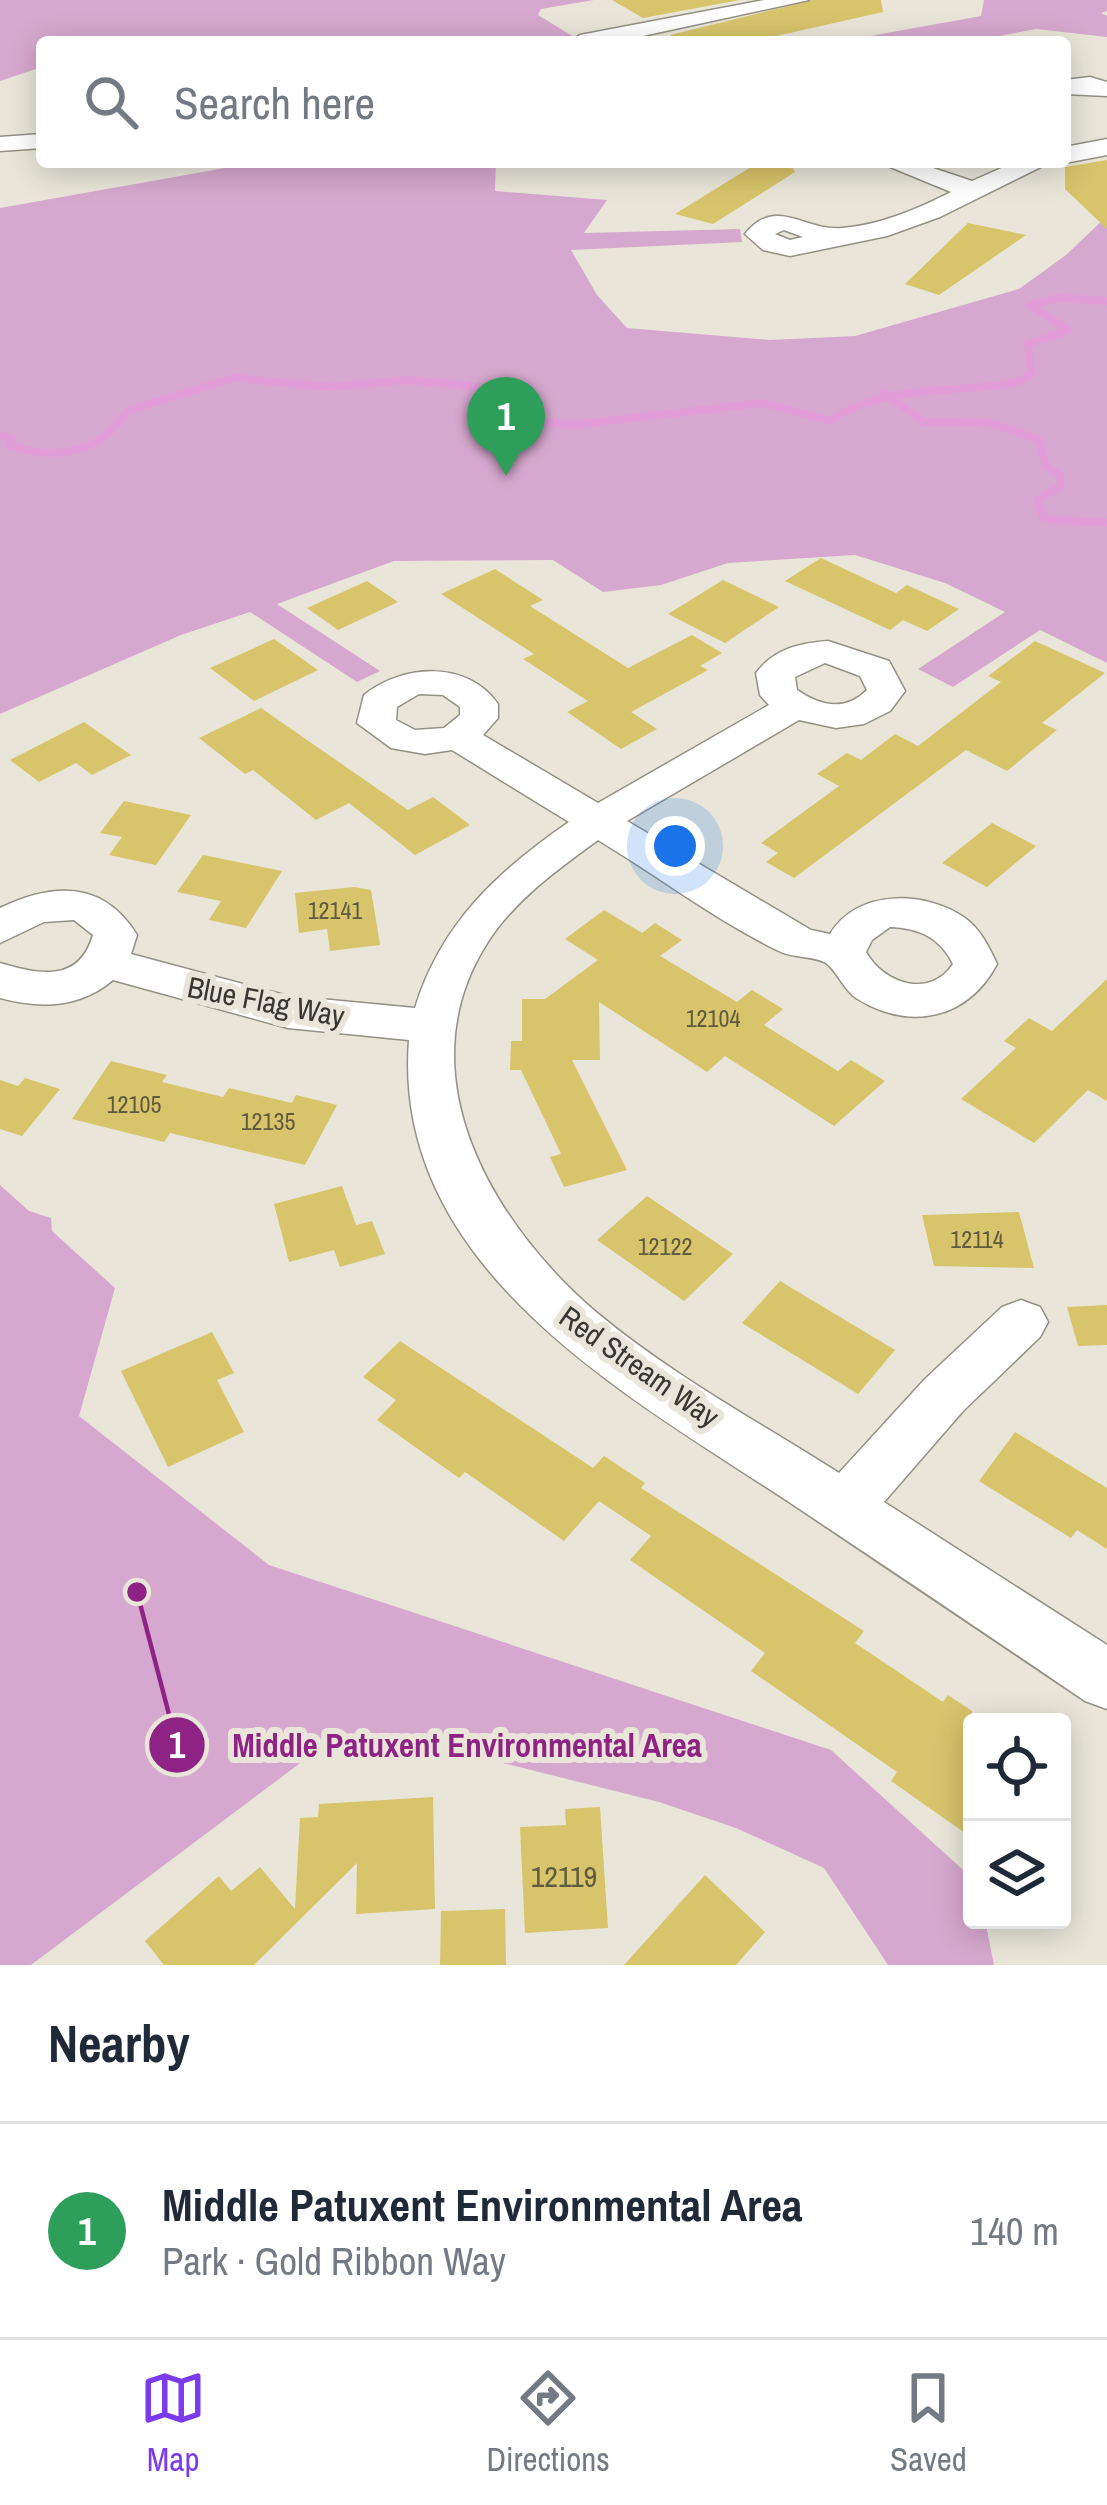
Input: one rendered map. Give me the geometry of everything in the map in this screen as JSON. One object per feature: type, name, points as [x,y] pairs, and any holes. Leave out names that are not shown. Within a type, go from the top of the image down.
[{"type":"street","points":[[611,36],[798,0]]},
{"type":"street","points":[[1071,70],[1090,75],[1087,86]]},
{"type":"street","points":[[0,144],[36,141]]},
{"type":"street","points":[[1071,154],[1107,147]]},
{"type":"street","points":[[908,168],[971,190]]},
{"type":"street","points":[[820,236],[857,235],[904,224],[1024,168]]},
{"type":"street","points":[[429,1026],[478,922],[512,884],[599,824],[794,707]]},
{"type":"street","points":[[458,737],[760,923],[797,942],[844,952]]},
{"type":"street","points":[[0,928],[33,909],[83,907],[100,914],[116,935],[106,963],[71,986],[25,990],[0,979]]},
{"type":"street","name":"Blue Flag Way","points":[[106,963],[288,1012],[429,1026]]},
{"type":"street","name":"Red Stream Way","points":[[429,1026],[440,1126],[472,1211],[499,1252],[594,1342],[1107,1680]]},
{"type":"street","points":[[844,1507],[944,1395],[1021,1322]]},
{"type":"shaded area","points":[[0,0],[594,0],[541,9],[538,15],[572,36],[36,36],[36,69],[0,81]]},
{"type":"shaded area","points":[[984,0],[1107,0],[1107,11],[1101,13],[1107,16],[1107,37],[1036,29],[999,36],[870,36],[981,16]]},
{"type":"shaded area","points":[[225,168],[496,168],[495,191],[607,200],[584,233],[740,229],[742,242],[571,250],[597,295],[627,328],[770,340],[855,336],[1019,289],[1066,255],[1107,216],[1107,663],[1040,630],[953,687],[918,669],[1005,612],[945,583],[855,555],[728,563],[661,585],[603,592],[553,560],[394,561],[277,604],[380,671],[357,682],[250,612],[181,635],[0,714],[0,208]]},
{"type":"shaded area","points":[[0,1185],[29,1211],[51,1218],[52,1231],[115,1288],[79,1416],[269,1565],[831,1750],[963,1870],[963,1929],[987,1929],[994,1965],[888,1965],[824,1868],[736,1828],[659,1802],[387,1734],[335,1737],[31,1965],[0,1965]]},
{"type":"building","points":[[612,0],[740,0],[643,18]]},
{"type":"building","points":[[813,0],[881,0],[883,12],[777,36],[670,35]]},
{"type":"building","points":[[1107,160],[1107,229],[1065,189],[1065,168]]},
{"type":"building","points":[[749,168],[793,168],[795,172],[713,224],[675,214]]},
{"type":"building","points":[[968,223],[1026,235],[939,295],[905,284]]},
{"type":"building","points":[[821,558],[896,593],[907,585],[959,609],[927,631],[903,620],[890,630],[785,581]]},
{"type":"building","points":[[495,569],[543,600],[530,606],[628,668],[692,635],[722,653],[700,666],[708,670],[631,712],[657,729],[621,749],[567,712],[588,701],[523,659],[534,654],[441,594]]},
{"type":"building","points":[[723,580],[779,607],[725,643],[668,614]]},
{"type":"building","points":[[367,581],[398,602],[338,630],[307,608]]},
{"type":"building","points":[[274,639],[318,670],[254,701],[210,668]]},
{"type":"building","points":[[1035,641],[1105,673],[1042,723],[1057,730],[1007,771],[966,750],[794,878],[766,862],[778,853],[761,843],[839,786],[817,774],[847,753],[861,760],[895,734],[918,746],[1001,682],[988,676]]},
{"type":"building","points":[[261,708],[408,810],[433,797],[470,825],[415,855],[349,803],[316,820],[253,770],[245,774],[199,738]]},
{"type":"building","points":[[84,722],[131,755],[92,775],[76,763],[39,782],[10,760]]},
{"type":"building","points":[[124,801],[191,815],[156,865],[109,855],[122,837],[100,833]]},
{"type":"building","points":[[992,823],[1036,846],[987,887],[942,863]]},
{"type":"building","points":[[203,855],[282,871],[246,928],[209,920],[221,901],[177,892]]},
{"type":"building","points":[[354,887],[371,890],[380,945],[330,951],[327,929],[299,933],[295,893]]},
{"type":"building","points":[[604,910],[642,933],[655,923],[682,940],[660,956],[737,1002],[752,990],[783,1009],[764,1025],[838,1071],[851,1060],[885,1081],[834,1126],[725,1056],[707,1072],[599,1002],[600,1060],[572,1060],[627,1170],[564,1187],[550,1157],[561,1154],[521,1070],[510,1070],[511,1041],[522,1041],[522,999],[545,999],[598,960],[565,939]]},
{"type":"building","points":[[1107,979],[1107,1101],[1088,1090],[1034,1143],[961,1099],[1016,1048],[1004,1041],[1029,1018],[1052,1031]]},
{"type":"building","points":[[111,1061],[167,1075],[162,1082],[223,1097],[229,1088],[292,1103],[296,1095],[337,1105],[305,1165],[170,1133],[164,1142],[72,1119]]},
{"type":"building","points":[[25,1078],[60,1089],[22,1136],[0,1129],[0,1080],[18,1086]]},
{"type":"building","points":[[342,1186],[356,1225],[372,1221],[385,1254],[340,1267],[334,1250],[289,1262],[274,1204]]},
{"type":"building","points":[[647,1196],[733,1254],[684,1301],[597,1240]]},
{"type":"building","points":[[1019,1212],[1034,1268],[934,1266],[922,1215]]},
{"type":"building","points":[[780,1281],[895,1350],[858,1394],[742,1323]]},
{"type":"building","points":[[1107,1305],[1107,1345],[1078,1346],[1067,1307]]},
{"type":"building","points":[[212,1332],[234,1373],[217,1380],[244,1432],[168,1467],[121,1371]]},
{"type":"building","points":[[400,1341],[593,1468],[604,1456],[645,1483],[641,1488],[864,1631],[855,1643],[943,1702],[948,1695],[972,1711],[963,1713],[963,1832],[891,1781],[897,1772],[751,1671],[765,1653],[630,1560],[651,1536],[599,1501],[564,1541],[465,1472],[459,1478],[377,1420],[396,1400],[363,1377]]},
{"type":"building","points":[[1015,1432],[1107,1488],[1107,1549],[1077,1530],[1071,1538],[979,1481]]},
{"type":"building","points":[[433,1797],[435,1909],[356,1914],[357,1863],[254,1965],[164,1965],[145,1941],[219,1876],[231,1891],[260,1867],[295,1909],[300,1818],[318,1817],[319,1804]]},
{"type":"building","points":[[600,1807],[608,1928],[525,1933],[520,1827],[566,1825],[565,1809]]},
{"type":"building","points":[[705,1875],[765,1932],[736,1965],[624,1965]]},
{"type":"building","points":[[505,1909],[506,1965],[440,1965],[441,1911]]},
{"type":"waterway","points":[[889,397],[1018,382],[1031,374],[1028,344],[1068,330],[1030,305],[1057,298],[1107,301]]},
{"type":"waterway","points":[[0,435],[11,438],[10,445],[27,450],[76,450],[104,436],[127,411],[233,378],[331,387],[407,380],[471,386],[542,422],[571,425],[763,403],[829,421],[889,397]]},
{"type":"waterway","points":[[884,393],[889,397]]},
{"type":"waterway","points":[[889,397],[924,422],[990,423],[1038,439],[1046,466],[1060,475],[1061,486],[1037,500],[1044,519],[1107,523]]},
{"type":"place","name":"Middle Patuxent Environmental Area","points":[[506,476]]},
{"type":"place","name":"Middle Patuxent Environmental Area","points":[[137,1592]]}]
